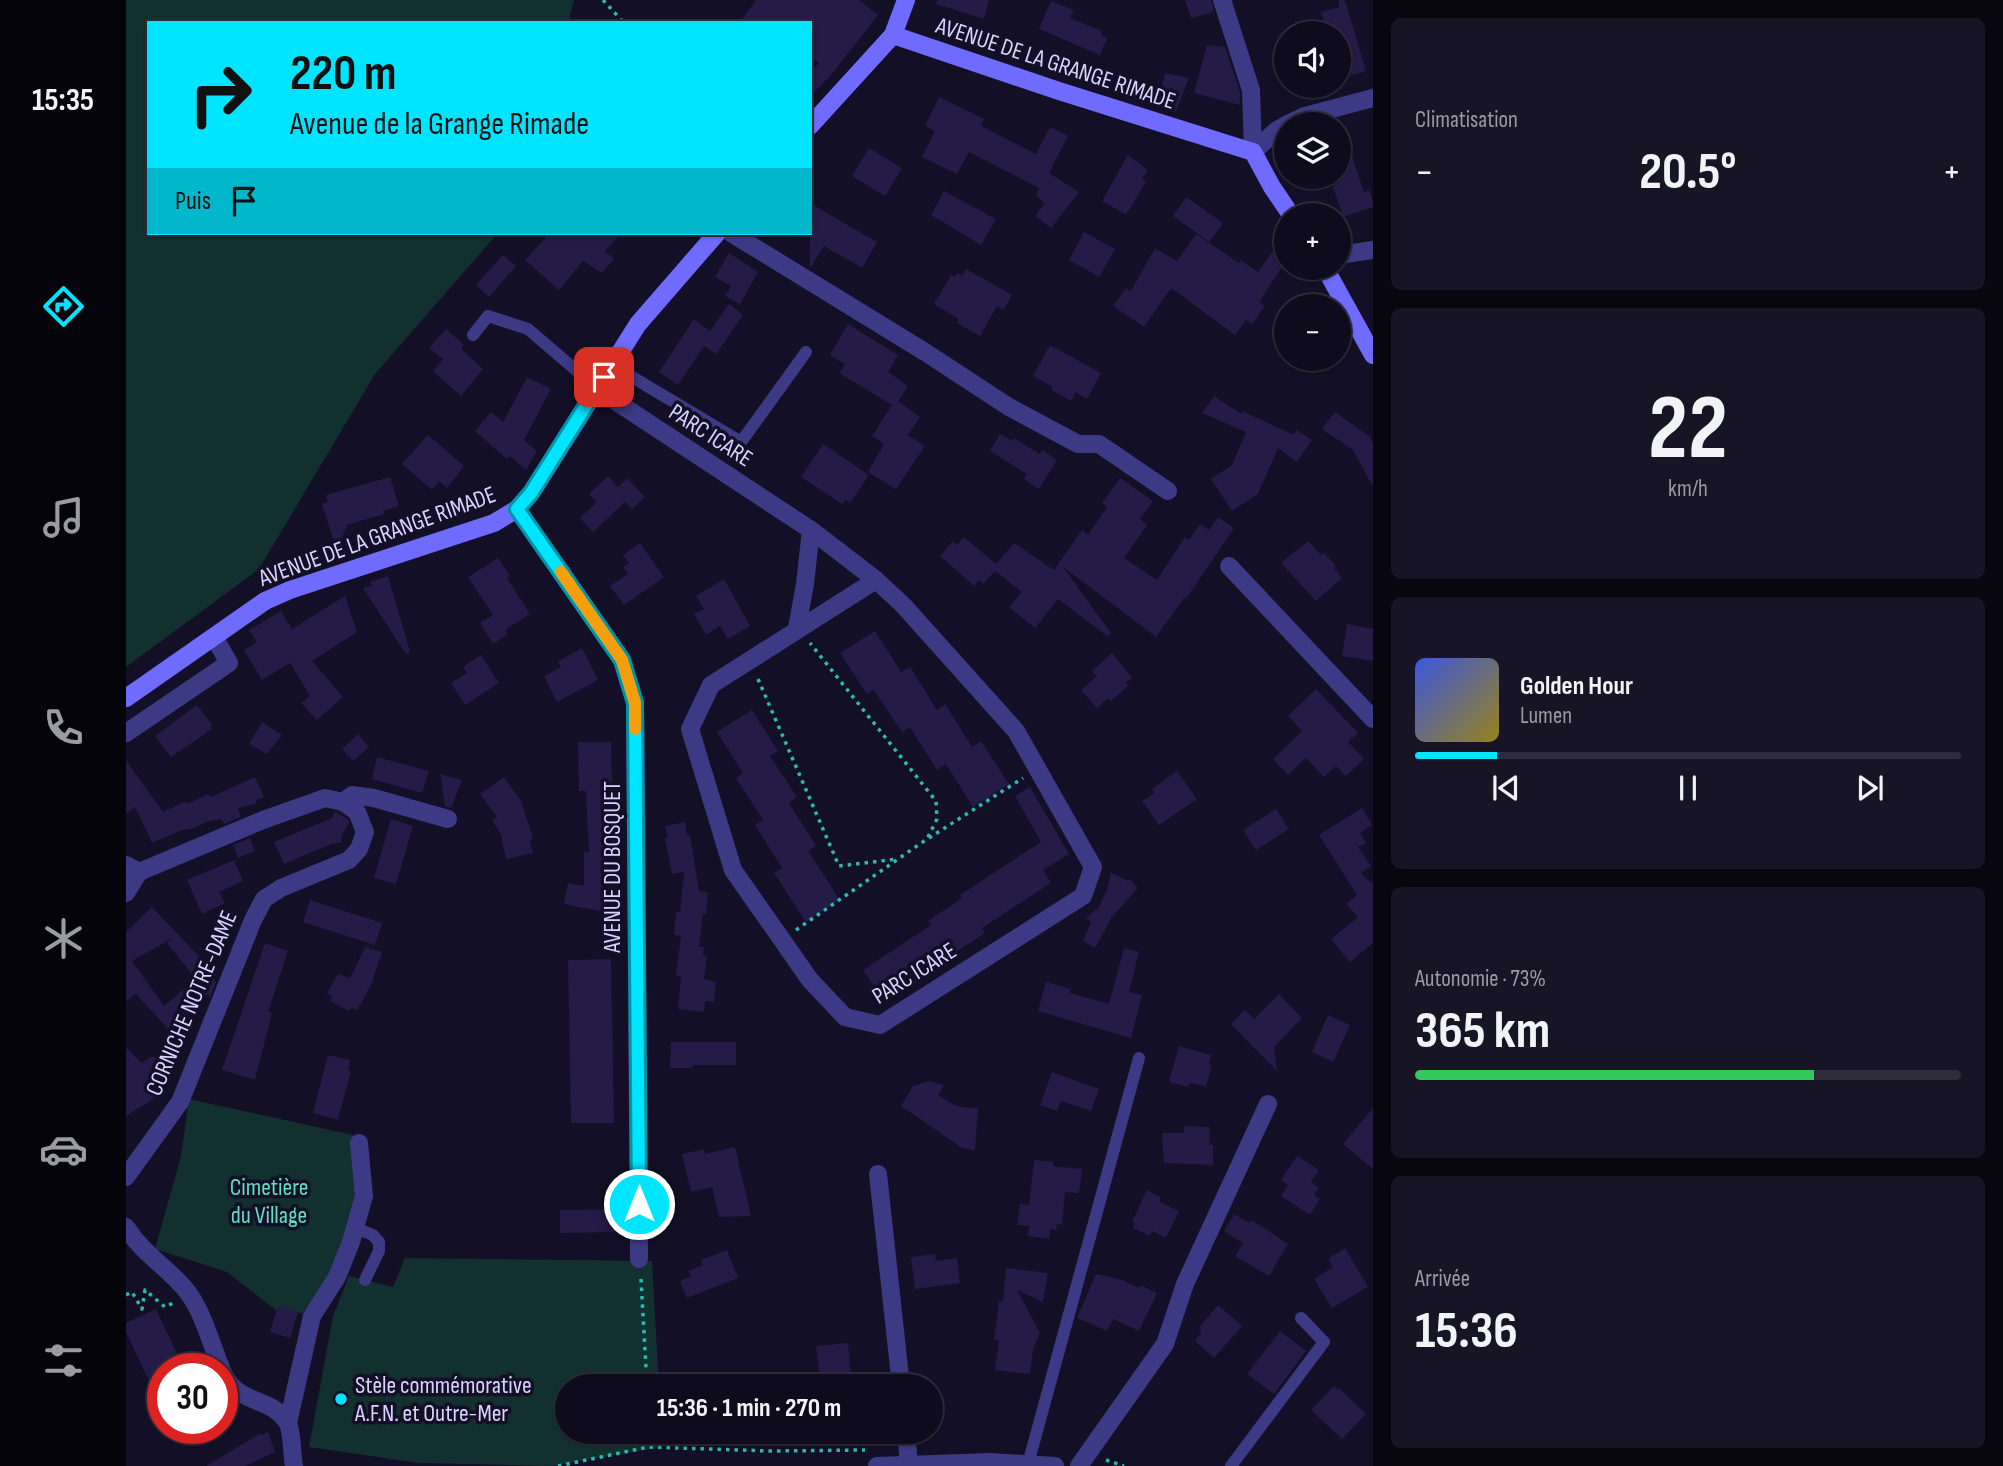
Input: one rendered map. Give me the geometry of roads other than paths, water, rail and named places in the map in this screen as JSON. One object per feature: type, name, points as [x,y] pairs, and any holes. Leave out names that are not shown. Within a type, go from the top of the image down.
[{"type":"street","points":[[812,124],[893,35],[906,0]]},
{"type":"street","points":[[1222,0],[1251,90],[1253,152],[1283,203]]},
{"type":"street","name":"AVENUE DE LA GRANGE RIMADE","points":[[893,35],[1253,152]]},
{"type":"street","points":[[1320,112],[1373,98]]},
{"type":"street","points":[[1253,152],[1274,133]]},
{"type":"street","name":"AVENUE DE LA GRANGE RIMADE","points":[[126,698],[265,601],[290,590],[494,523],[517,509],[531,493],[591,384],[612,365],[638,324],[715,235]]},
{"type":"street","points":[[735,235],[932,356],[1009,407],[1078,444],[1099,444],[1168,491]]},
{"type":"street","points":[[1351,253],[1373,250]]},
{"type":"street","points":[[1332,280],[1373,355]]},
{"type":"street","name":"PARC ICARE","points":[[591,384],[811,530],[876,580],[903,605],[1016,731],[1093,867],[1083,896],[880,1025],[845,1017],[810,980],[733,870],[690,729],[710,685],[876,580]]},
{"type":"street","name":"AVENUE DU BOSQUET","points":[[517,509],[622,660],[635,703],[639,1259]]},
{"type":"street","points":[[797,628],[811,530]]},
{"type":"street","points":[[1229,566],[1373,719]]},
{"type":"street","points":[[126,733],[229,663],[214,637]]},
{"type":"street","points":[[126,893],[133,868],[325,797],[343,802],[352,795],[374,798],[448,819]]},
{"type":"street","name":"CORNICHE NOTRE-DAME","points":[[126,1177],[180,1102],[253,920],[264,899],[281,888],[349,860],[359,849],[365,832],[357,812],[343,802]]},
{"type":"street","points":[[1083,1460],[1165,1344],[1185,1284],[1268,1104]]},
{"type":"street","points":[[294,1466],[288,1423],[312,1317],[337,1277],[364,1196],[359,1143]]},
{"type":"street","points":[[878,1174],[900,1374]]},
{"type":"street","points":[[126,1227],[136,1243],[185,1289],[195,1305],[215,1353]]},
{"type":"street","points":[[238,1392],[274,1410],[288,1423]]},
{"type":"street","points":[[877,1466],[908,1449],[990,1462],[1055,1466]]},
{"type":"lane","points":[[473,335],[488,316],[528,328],[591,384]]},
{"type":"lane","points":[[612,365],[741,442],[806,352]]},
{"type":"lane","points":[[1028,1464],[1139,1058]]},
{"type":"lane","points":[[355,1228],[373,1235],[379,1242],[379,1251],[365,1280]]},
{"type":"lane","points":[[1231,1466],[1324,1342],[1301,1318]]},
{"type":"place","name":"Stèle commémorative A.F.N. et Outre-Mer","points":[[341,1399]]},
{"type":"park label","name":"Cimetière du Village","points":[[269,1201]]}]
